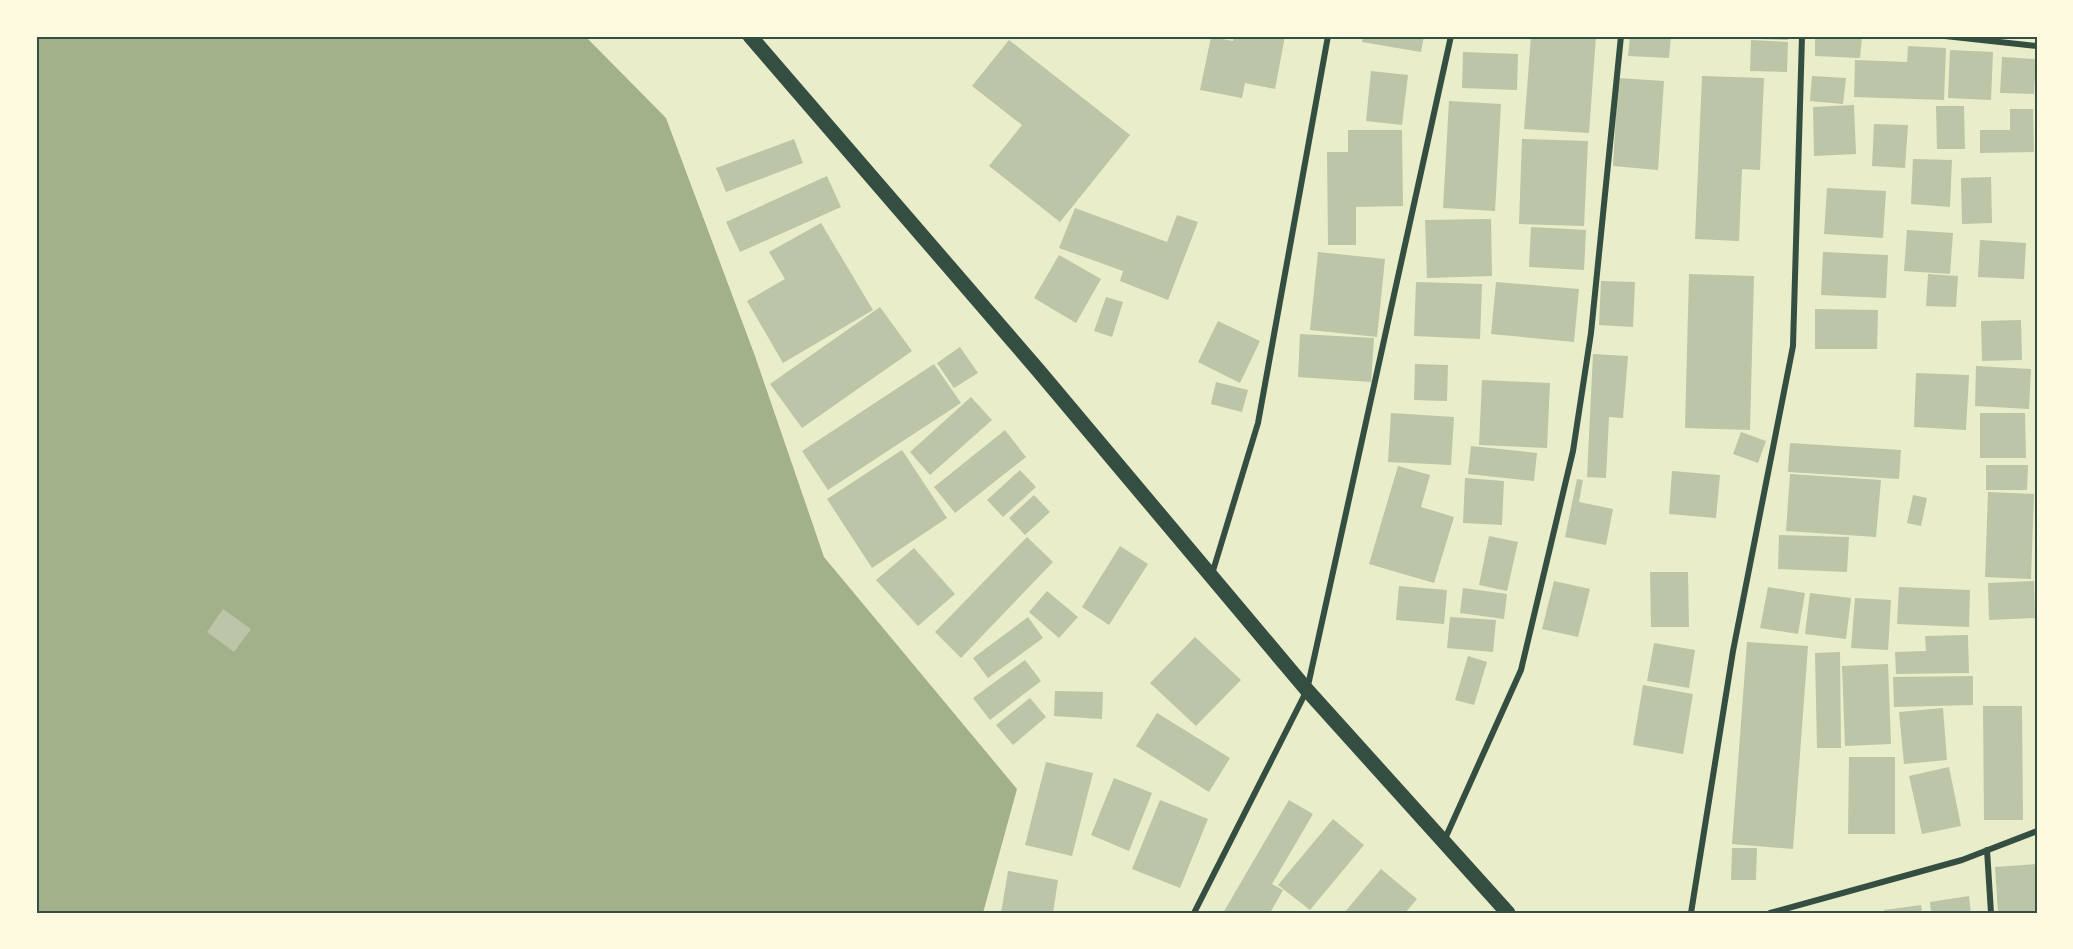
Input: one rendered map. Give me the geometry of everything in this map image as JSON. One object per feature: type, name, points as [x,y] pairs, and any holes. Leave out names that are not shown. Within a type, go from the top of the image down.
[{"type":"main road","points":[[750,36],[1038,370],[1307,690],[1508,913]]},
{"type":"street","points":[[1211,576],[1258,423],[1328,36]]},
{"type":"street","points":[[1194,913],[1307,690],[1451,36]]},
{"type":"street","points":[[1444,841],[1521,670],[1572,451],[1591,333],[1621,36]]},
{"type":"street","points":[[1691,913],[1733,651],[1793,346],[1802,36]]},
{"type":"street","points":[[1945,36],[2037,46]]},
{"type":"street","points":[[1770,913],[1962,860],[2037,831]]},
{"type":"street","points":[[1987,850],[1991,913]]},
{"type":"shaded area","points":[[36,36],[585,36],[666,118],[755,356],[824,557],[1017,789],[983,913],[36,913]]},
{"type":"building","points":[[1234,36],[1285,36],[1275,89],[1245,83],[1242,98],[1200,90],[1211,37],[1233,41]]},
{"type":"building","points":[[1363,36],[1424,36],[1421,52],[1362,42]]},
{"type":"building","points":[[1531,36],[1596,36],[1589,133],[1524,129]]},
{"type":"building","points":[[1630,36],[1671,36],[1669,58],[1628,56]]},
{"type":"building","points":[[1734,36],[1788,36],[1788,40],[1734,38]]},
{"type":"building","points":[[1815,36],[1862,36],[1860,58],[1815,56]]},
{"type":"building","points":[[1009,40],[1130,135],[1060,222],[989,166],[1022,125],[972,86]]},
{"type":"building","points":[[1751,40],[1788,42],[1787,72],[1750,71]]},
{"type":"building","points":[[1908,46],[1946,48],[1944,100],[1854,97],[1855,60],[1907,62]]},
{"type":"building","points":[[1950,50],[1993,52],[1991,100],[1948,98]]},
{"type":"building","points":[[1463,52],[1518,54],[1517,90],[1462,88]]},
{"type":"building","points":[[2002,57],[2036,59],[2034,94],[2000,93]]},
{"type":"building","points":[[1371,71],[1408,75],[1402,125],[1366,121]]},
{"type":"building","points":[[1702,76],[1764,78],[1760,170],[1742,169],[1739,241],[1695,239]]},
{"type":"building","points":[[1812,76],[1846,78],[1843,104],[1810,101]]},
{"type":"building","points":[[1618,78],[1664,81],[1658,170],[1613,166]]},
{"type":"building","points":[[1449,101],[1501,104],[1495,211],[1443,208]]},
{"type":"building","points":[[1854,105],[1856,154],[1814,156],[1813,107]]},
{"type":"building","points":[[1936,106],[1964,106],[1965,149],[1937,149]]},
{"type":"building","points":[[2010,109],[2033,109],[2034,152],[1980,153],[1980,130],[2010,130]]},
{"type":"building","points":[[1874,124],[1908,125],[1905,168],[1872,166]]},
{"type":"building","points":[[1348,130],[1402,130],[1403,206],[1356,207],[1356,245],[1328,245],[1327,152],[1348,152]]},
{"type":"building","points":[[794,139],[803,163],[726,192],[716,168]]},
{"type":"building","points":[[1522,139],[1588,141],[1584,226],[1519,224]]},
{"type":"building","points":[[1913,159],[1952,160],[1950,207],[1911,204]]},
{"type":"building","points":[[827,176],[841,207],[740,252],[726,222]]},
{"type":"building","points":[[1991,177],[1992,223],[1962,224],[1961,178]]},
{"type":"building","points":[[1827,188],[1886,191],[1883,238],[1824,234]]},
{"type":"building","points":[[1075,208],[1167,242],[1177,215],[1198,222],[1168,300],[1120,281],[1123,271],[1059,248]]},
{"type":"building","points":[[1491,219],[1492,276],[1427,278],[1425,220]]},
{"type":"building","points":[[821,223],[873,310],[783,363],[747,301],[785,279],[769,252]]},
{"type":"building","points":[[1531,227],[1586,230],[1584,270],[1529,267]]},
{"type":"building","points":[[1907,230],[1953,233],[1950,274],[1904,271]]},
{"type":"building","points":[[1980,240],[2026,243],[2024,279],[1978,277]]},
{"type":"building","points":[[1318,252],[1385,259],[1377,337],[1310,330]]},
{"type":"building","points":[[1823,252],[1888,255],[1886,298],[1821,295]]},
{"type":"building","points":[[1059,255],[1101,279],[1076,323],[1034,298]]},
{"type":"building","points":[[1689,274],[1754,276],[1750,430],[1685,428]]},
{"type":"building","points":[[1928,274],[1958,276],[1956,307],[1926,306]]},
{"type":"building","points":[[1601,281],[1635,282],[1633,327],[1599,325]]},
{"type":"building","points":[[1416,282],[1482,284],[1480,339],[1414,336]]},
{"type":"building","points":[[1496,282],[1579,289],[1574,342],[1491,334]]},
{"type":"building","points":[[1106,297],[1123,302],[1112,337],[1094,331]]},
{"type":"building","points":[[880,307],[912,351],[802,428],[770,384]]},
{"type":"building","points":[[1815,309],[1878,310],[1877,349],[1815,349]]},
{"type":"building","points":[[2021,320],[2022,360],[1982,361],[1981,321]]},
{"type":"building","points":[[1218,321],[1260,341],[1240,383],[1198,362]]},
{"type":"building","points":[[1300,334],[1374,338],[1371,382],[1298,377]]},
{"type":"building","points":[[960,347],[978,373],[954,388],[937,363]]},
{"type":"building","points":[[1593,354],[1628,356],[1623,418],[1609,417],[1606,478],[1587,477]]},
{"type":"building","points":[[934,364],[961,403],[828,490],[802,451]]},
{"type":"building","points":[[1415,364],[1448,365],[1447,401],[1414,400]]},
{"type":"building","points":[[1976,366],[2031,369],[2029,409],[1975,406]]},
{"type":"building","points":[[1916,373],[1969,375],[1966,430],[1914,427]]},
{"type":"building","points":[[1482,380],[1550,383],[1547,448],[1479,445]]},
{"type":"building","points":[[1216,382],[1248,390],[1242,412],[1211,404]]},
{"type":"building","points":[[971,397],[992,420],[930,475],[910,452]]},
{"type":"building","points":[[1391,413],[1454,417],[1451,465],[1388,462]]},
{"type":"building","points":[[1980,413],[2025,413],[2026,458],[1980,458]]},
{"type":"building","points":[[1005,430],[1026,457],[955,513],[934,487]]},
{"type":"building","points":[[1741,432],[1766,441],[1758,463],[1733,454]]},
{"type":"building","points":[[1790,443],[1901,450],[1899,479],[1788,472]]},
{"type":"building","points":[[1471,446],[1537,453],[1534,481],[1468,474]]},
{"type":"building","points":[[902,450],[947,518],[872,568],[827,499]]},
{"type":"building","points":[[1986,465],[2028,465],[2027,490],[1986,490]]},
{"type":"building","points":[[1398,466],[1430,475],[1421,507],[1454,517],[1434,583],[1369,564]]},
{"type":"building","points":[[1020,470],[1036,487],[1003,517],[987,500]]},
{"type":"building","points":[[1672,471],[1720,475],[1716,518],[1669,514]]},
{"type":"building","points":[[1790,474],[1881,480],[1876,537],[1786,531]]},
{"type":"building","points":[[1465,478],[1504,481],[1502,525],[1463,523]]},
{"type":"building","points":[[1577,479],[1583,480],[1579,502],[1613,509],[1606,545],[1565,537]]},
{"type":"building","points":[[1988,492],[2034,494],[2031,579],[1985,577]]},
{"type":"building","points":[[1034,495],[1050,512],[1025,535],[1009,518]]},
{"type":"building","points":[[1913,495],[1927,498],[1921,526],[1907,523]]},
{"type":"building","points":[[1779,535],[1849,537],[1847,572],[1778,569]]},
{"type":"building","points":[[1489,536],[1518,542],[1507,591],[1479,585]]},
{"type":"building","points":[[1027,537],[1053,562],[961,658],[935,632]]},
{"type":"building","points":[[1120,546],[1148,564],[1109,625],[1082,607]]},
{"type":"building","points":[[914,548],[955,594],[918,626],[876,580]]},
{"type":"building","points":[[1650,572],[1688,572],[1689,627],[1651,627]]},
{"type":"building","points":[[1554,581],[1590,589],[1578,637],[1542,629]]},
{"type":"building","points":[[2034,581],[2035,618],[1989,620],[1988,583]]},
{"type":"building","points":[[1399,586],[1447,590],[1444,624],[1396,620]]},
{"type":"building","points":[[1768,587],[1805,593],[1798,634],[1760,628]]},
{"type":"building","points":[[1899,587],[1970,590],[1969,627],[1897,624]]},
{"type":"building","points":[[1463,588],[1507,594],[1504,619],[1460,613]]},
{"type":"building","points":[[1047,591],[1078,617],[1059,638],[1029,612]]},
{"type":"building","points":[[1810,593],[1851,598],[1846,639],[1805,634]]},
{"type":"building","points":[[1855,598],[1891,600],[1888,650],[1851,648]]},
{"type":"building","points":[[223,609],[251,629],[234,652],[207,632]]},
{"type":"building","points":[[1028,617],[1043,638],[988,678],[973,658]]},
{"type":"building","points":[[1450,617],[1496,620],[1493,652],[1447,648]]},
{"type":"building","points":[[1968,635],[1969,673],[1896,674],[1895,652],[1926,651],[1925,636]]},
{"type":"building","points":[[1195,637],[1241,680],[1196,726],[1150,683]]},
{"type":"building","points":[[1747,642],[1808,646],[1793,849],[1732,844]]},
{"type":"building","points":[[1654,643],[1695,650],[1689,688],[1647,681]]},
{"type":"building","points":[[1840,652],[1841,748],[1817,748],[1815,653]]},
{"type":"building","points":[[1468,656],[1487,662],[1474,705],[1455,700]]},
{"type":"building","points":[[1025,660],[1041,681],[990,720],[973,698]]},
{"type":"building","points":[[1888,664],[1891,744],[1845,746],[1842,666]]},
{"type":"building","points":[[1973,676],[1973,705],[1894,707],[1893,677]]},
{"type":"building","points":[[1643,685],[1693,694],[1683,754],[1633,745]]},
{"type":"building","points":[[1055,691],[1103,692],[1102,719],[1054,716]]},
{"type":"building","points":[[1030,698],[1046,717],[1013,745],[996,725]]},
{"type":"building","points":[[1983,706],[2022,706],[2023,820],[1984,820]]},
{"type":"building","points":[[1943,708],[1947,760],[1904,764],[1899,712]]},
{"type":"building","points":[[1157,713],[1230,758],[1209,792],[1136,746]]},
{"type":"building","points":[[1849,757],[1895,757],[1895,834],[1848,834]]},
{"type":"building","points":[[1046,762],[1093,773],[1072,856],[1025,845]]},
{"type":"building","points":[[1949,767],[1961,826],[1922,834],[1909,776]]},
{"type":"building","points":[[1114,778],[1152,793],[1129,851],[1091,835]]},
{"type":"building","points":[[1160,800],[1208,819],[1180,888],[1132,869]]},
{"type":"building","points":[[1289,800],[1313,814],[1272,884],[1283,890],[1270,913],[1223,913]]},
{"type":"building","points":[[1333,819],[1364,845],[1310,910],[1278,885]]},
{"type":"building","points":[[1732,848],[1757,848],[1756,880],[1731,880]]},
{"type":"building","points":[[2037,864],[2037,913],[1998,913],[1995,867]]},
{"type":"building","points":[[1381,869],[1417,899],[1405,913],[1344,913]]},
{"type":"building","points":[[1008,871],[1058,880],[1053,913],[1001,913]]},
{"type":"building","points":[[1969,896],[1971,913],[1931,913],[1930,902]]},
{"type":"building","points":[[1921,905],[1922,913],[1885,913],[1884,910]]}]
